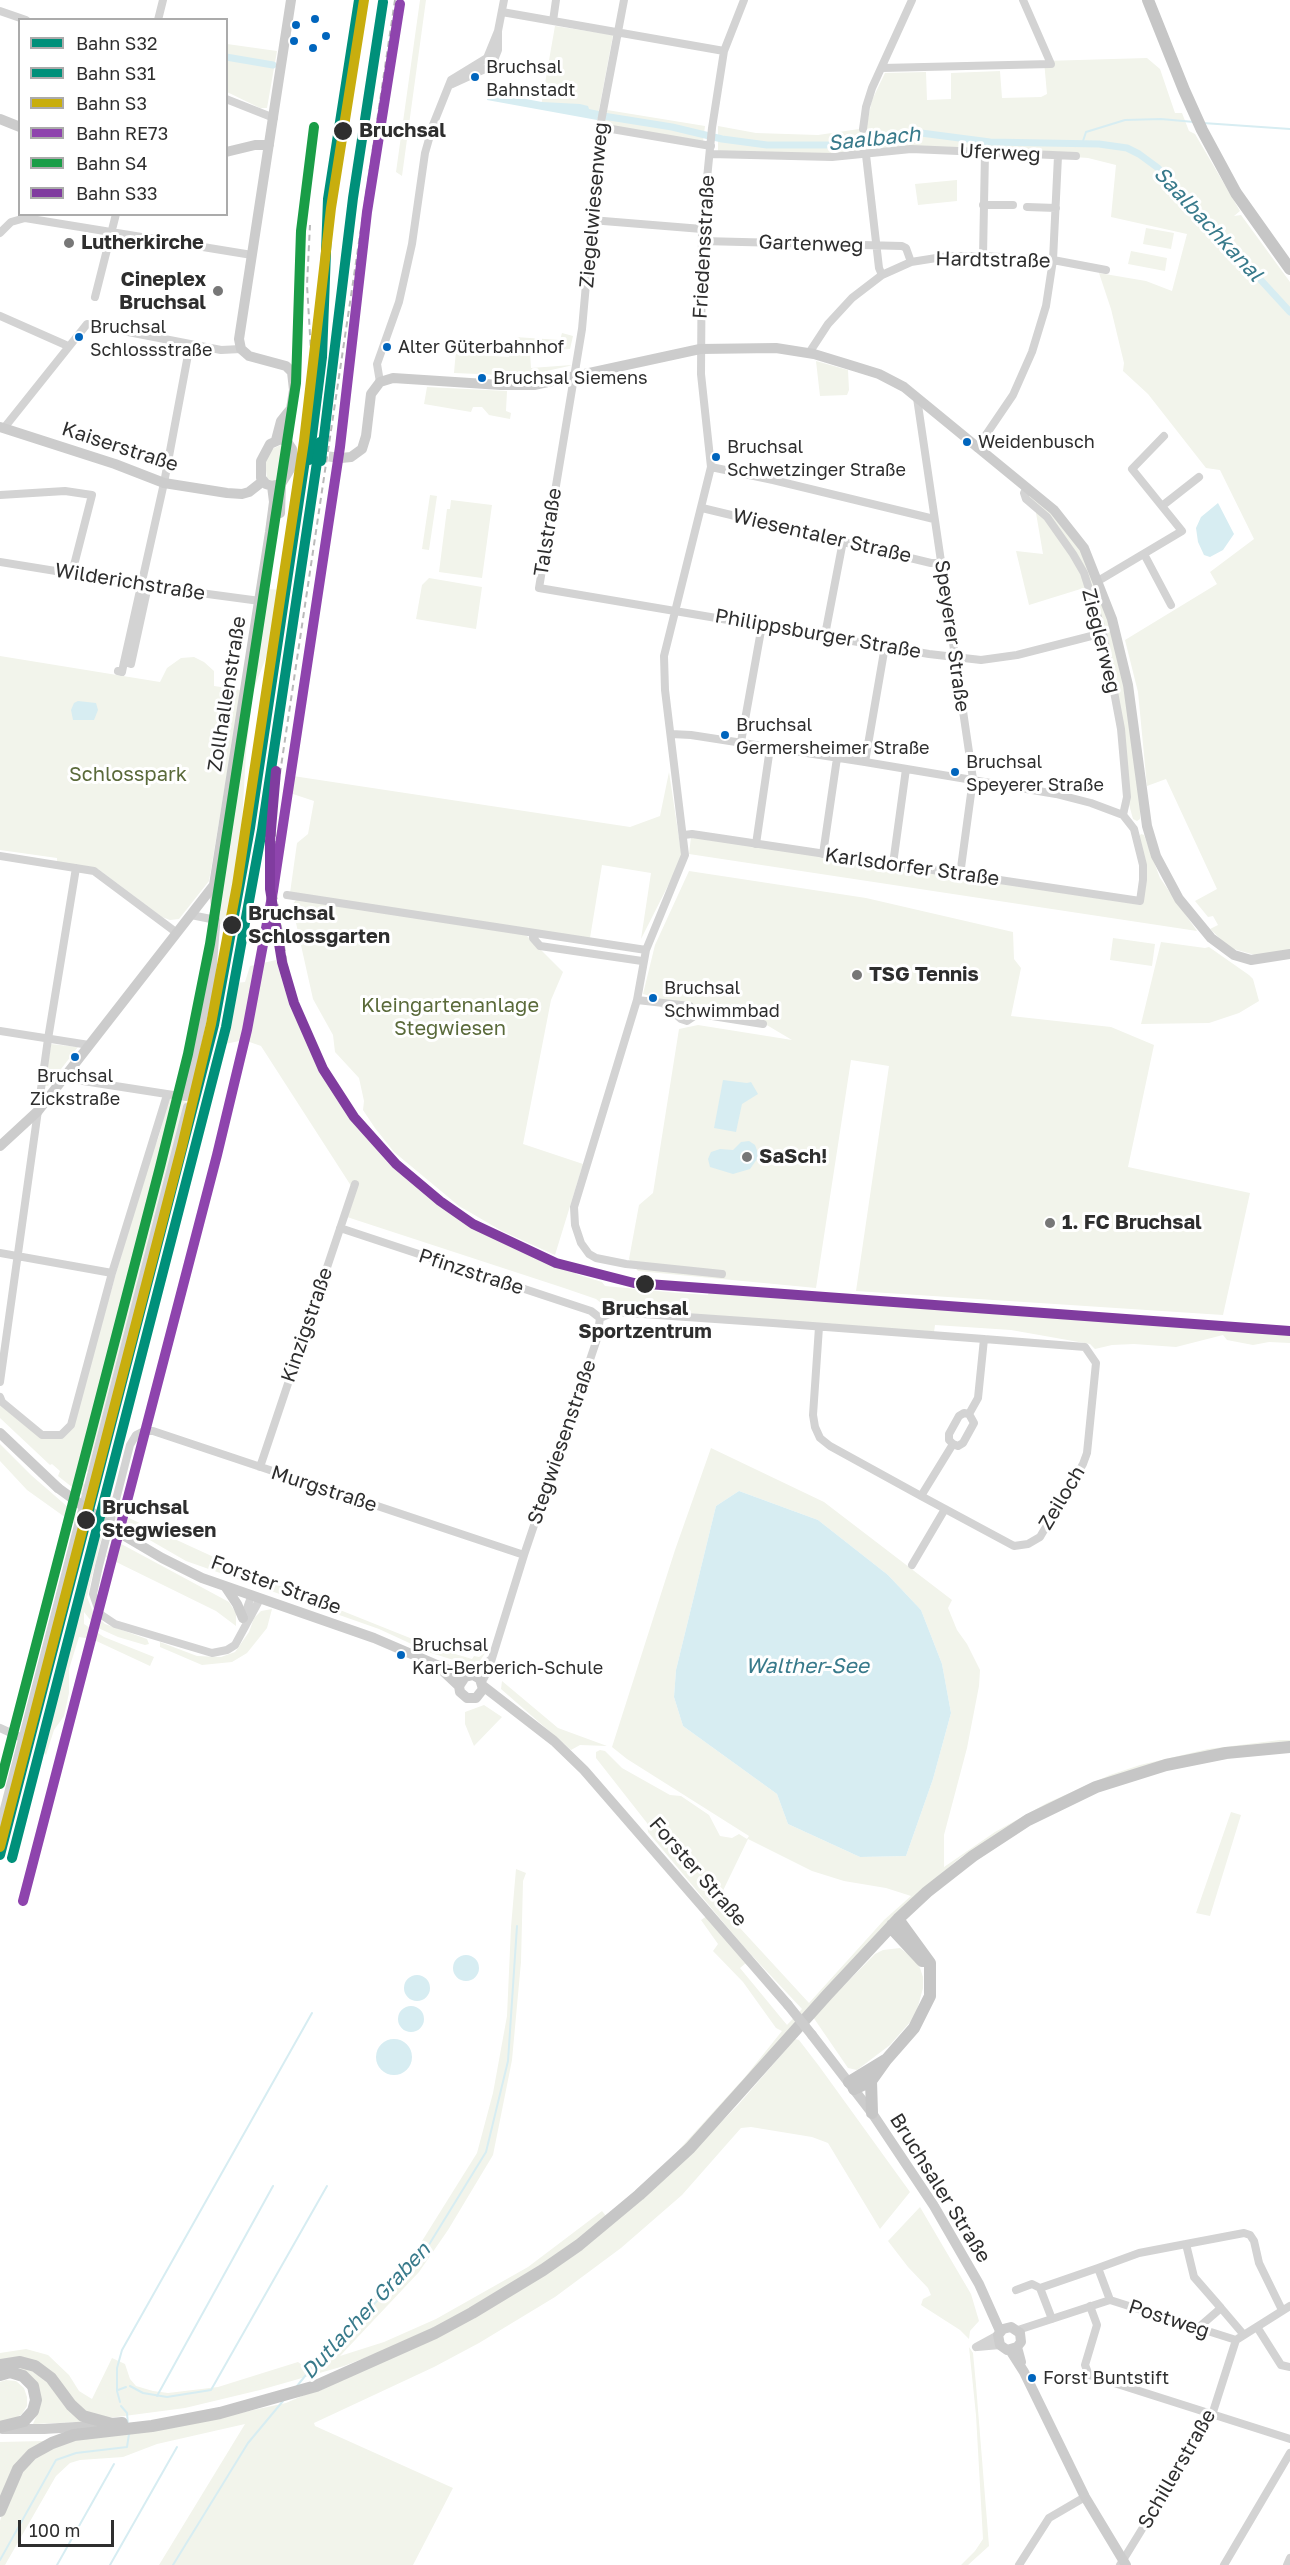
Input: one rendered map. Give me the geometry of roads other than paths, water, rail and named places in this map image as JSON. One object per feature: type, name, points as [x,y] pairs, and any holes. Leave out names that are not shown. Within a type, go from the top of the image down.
[{"type":"main road","points":[[1151,3],[1202,130],[1236,193],[1290,270]]},
{"type":"main road","points":[[0,2511],[12,2478],[25,2461],[42,2447],[74,2435],[118,2426],[220,2413],[328,2381],[394,2352],[472,2313],[579,2245],[639,2195],[690,2148],[895,1922],[955,1869],[992,1842],[1072,1798],[1136,1773],[1226,1753],[1290,1747]]},
{"type":"main road","points":[[895,1922],[906,1944],[926,1965],[931,1974]]},
{"type":"main road","points":[[872,2113],[871,2081],[922,2015],[932,1989],[930,1963],[926,1955],[895,1922]]},
{"type":"main road","points":[[868,1951],[888,1943],[906,1944]]},
{"type":"main road","points":[[852,2086],[886,2060]]},
{"type":"main road","points":[[852,2086],[871,2081]]},
{"type":"main road","points":[[0,2365],[20,2362],[35,2366],[51,2378],[76,2411],[92,2420],[118,2426]]},
{"type":"main road","points":[[289,2392],[309,2381],[357,2367]]},
{"type":"main road","points":[[0,2375],[9,2372],[23,2376],[33,2386],[36,2400],[33,2411],[24,2421],[0,2428]]},
{"type":"street","points":[[158,18],[163,0]]},
{"type":"street","points":[[241,349],[239,330],[291,0]]},
{"type":"street","points":[[380,382],[377,363],[399,302],[411,252],[425,153],[447,90],[454,77],[488,58],[498,31],[504,0]]},
{"type":"street","points":[[553,21],[556,0]]},
{"type":"street","name":"Ziegelwiesenweg","points":[[572,377],[582,329],[603,110],[624,0]]},
{"type":"street","name":"Friedensstraße","points":[[722,1274],[617,1263],[596,1258],[589,1254],[581,1243],[575,1225],[574,1207],[637,1000],[642,961],[682,865],[686,849],[664,674],[664,656],[711,467],[700,349],[702,229],[712,128],[724,51],[744,0]]},
{"type":"street","points":[[863,129],[866,107],[912,0]]},
{"type":"street","points":[[882,68],[1051,64],[1023,0]]},
{"type":"street","points":[[0,11],[20,18]]},
{"type":"street","points":[[502,12],[724,51]]},
{"type":"street","points":[[228,100],[274,118]]},
{"type":"street","points":[[0,118],[18,126]]},
{"type":"street","name":"Uferweg","points":[[601,126],[710,147],[832,157],[911,149],[1076,156]]},
{"type":"street","points":[[228,152],[255,145],[269,145]]},
{"type":"street","points":[[983,256],[985,153]]},
{"type":"street","points":[[866,155],[876,246],[882,276]]},
{"type":"street","points":[[977,448],[1013,395],[1032,352],[1046,306],[1053,260],[1058,156]]},
{"type":"street","points":[[983,205],[1013,206]]},
{"type":"street","points":[[1027,207],[1056,208]]},
{"type":"street","points":[[95,297],[116,216]]},
{"type":"street","points":[[0,233],[11,222],[25,218],[111,234],[252,255]]},
{"type":"street","points":[[591,220],[702,229]]},
{"type":"street","name":"Gartenweg","points":[[702,241],[906,248],[911,262]]},
{"type":"street","name":"Hardtstraße","points":[[809,353],[828,324],[852,298],[882,276],[911,262],[949,256],[983,256],[1053,260],[1106,270]]},
{"type":"street","points":[[0,316],[68,346]]},
{"type":"street","points":[[1,429],[87,324],[228,351],[241,349],[256,359],[289,369],[294,382],[291,408],[281,441],[267,448],[261,461],[260,473],[272,484],[292,466],[296,454],[281,441]]},
{"type":"street","points":[[118,671],[122,672],[124,662],[131,664],[190,344]]},
{"type":"street","points":[[341,458],[355,456],[364,446],[371,394],[380,382],[393,378],[518,386],[572,377],[700,349],[776,348],[809,353],[879,375],[917,397],[1027,487],[1054,510],[1078,538],[1098,580],[1112,620],[1128,685],[1147,826],[1164,873],[1179,899],[1199,924],[1227,951],[1242,958],[1260,960],[1290,954]]},
{"type":"street","name":"Talstraße","points":[[572,377],[539,588],[674,610]]},
{"type":"street","name":"Speyerer Straße","points":[[917,397],[973,780],[960,875]]},
{"type":"street","name":"Kaiserstraße","points":[[1,429],[115,464],[164,483],[227,494],[242,494],[272,484]]},
{"type":"street","points":[[1098,580],[1182,531],[1132,469],[1164,436]]},
{"type":"street","points":[[711,467],[934,519]]},
{"type":"street","points":[[1162,506],[1199,477]]},
{"type":"street","name":"Zollhallenstraße","points":[[211,891],[218,862],[260,601],[274,502],[272,484]]},
{"type":"street","name":"Zieglerweg","points":[[1027,487],[1024,493],[1026,499],[1047,517],[1074,554],[1084,573],[1103,633],[1121,729],[1127,797],[1123,815]]},
{"type":"street","points":[[0,495],[65,491],[92,495],[72,573]]},
{"type":"street","name":"Wiesentaler Straße","points":[[702,508],[932,563],[941,563]]},
{"type":"street","points":[[825,636],[843,541]]},
{"type":"street","points":[[1144,554],[1171,605]]},
{"type":"street","name":"Wilderichstraße","points":[[0,562],[260,601]]},
{"type":"street","name":"Philippsburger Straße","points":[[674,610],[981,660],[999,658],[1103,633]]},
{"type":"street","points":[[741,742],[762,624]]},
{"type":"street","points":[[865,762],[885,646]]},
{"type":"street","points":[[671,734],[741,742],[1074,798],[1123,815],[1134,829],[1147,826]]},
{"type":"street","points":[[756,844],[770,748]]},
{"type":"street","points":[[823,854],[837,758]]},
{"type":"street","points":[[892,864],[906,769]]},
{"type":"street","name":"Karlsdorfer Straße","points":[[684,835],[693,834],[1140,901],[1143,865],[1134,829]]},
{"type":"street","points":[[0,856],[100,874],[177,933]]},
{"type":"street","points":[[0,1382],[48,1039],[76,868]]},
{"type":"street","points":[[0,1146],[38,1111],[211,891],[214,895],[216,920],[212,977],[186,1097],[64,1078]]},
{"type":"street","points":[[287,896],[646,950]]},
{"type":"street","points":[[191,915],[216,920]]},
{"type":"street","points":[[533,933],[533,938],[540,946],[642,961]]},
{"type":"street","points":[[637,1000],[690,1006],[693,1013],[691,1020],[681,1019],[664,1004]]},
{"type":"street","points":[[693,1013],[763,1024]]},
{"type":"street","points":[[0,1031],[89,1045]]},
{"type":"street","points":[[0,1397],[2,1402],[42,1436],[61,1435],[68,1430],[73,1420],[112,1273],[167,1095]]},
{"type":"street","points":[[0,1824],[188,1107]]},
{"type":"street","name":"Kinzigstraße","points":[[260,1467],[355,1184]]},
{"type":"street","name":"Pfinzstraße","points":[[340,1228],[591,1311],[600,1318]]},
{"type":"street","points":[[0,1253],[112,1273]]},
{"type":"street","points":[[600,1318],[614,1312],[984,1339],[978,1398],[969,1414]]},
{"type":"street","name":"Stegwiesenstraße","points":[[473,1684],[487,1673],[597,1339],[600,1318]]},
{"type":"street","name":"Zeiloch","points":[[819,1326],[813,1416],[820,1438],[830,1446],[1014,1546],[1028,1544],[1040,1536],[1083,1464],[1087,1453],[1096,1363],[1084,1347],[984,1339]]},
{"type":"street","points":[[964,1413],[969,1414],[974,1423],[963,1443],[958,1446],[952,1444],[949,1434],[959,1416],[964,1413]]},
{"type":"street","name":"Murgstraße","points":[[242,1632],[235,1645],[227,1650],[212,1653],[115,1624],[97,1608],[93,1594],[97,1575],[130,1445],[136,1435],[148,1431],[524,1555]]},
{"type":"street","name":"Forster Straße","points":[[0,1433],[58,1488],[123,1535],[162,1558],[225,1586],[374,1638],[437,1665],[503,1702],[554,1741],[585,1770],[788,2005],[852,2086]]},
{"type":"street","points":[[921,1496],[952,1444]]},
{"type":"street","points":[[912,1565],[945,1509]]},
{"type":"street","points":[[225,1586],[243,1618],[242,1632]]},
{"type":"street","points":[[242,1632],[256,1598]]},
{"type":"street","points":[[243,1618],[256,1598]]},
{"type":"street","points":[[0,1728],[22,1738]]},
{"type":"street","name":"Bruchsaler Straße","points":[[852,2086],[934,2206],[1009,2338],[1085,2497],[1123,2563]]},
{"type":"street","points":[[1040,2288],[1139,2253],[1244,2233],[1250,2235],[1254,2241],[1259,2264],[1286,2308]]},
{"type":"street","points":[[1186,2244],[1194,2277],[1244,2335]]},
{"type":"street","points":[[1098,2268],[1110,2300]]},
{"type":"street","points":[[1016,2290],[1032,2284],[1040,2288],[1052,2319]]},
{"type":"street","name":"Postweg","points":[[1009,2338],[1052,2319],[1110,2300],[1236,2340],[1286,2308]]},
{"type":"street","points":[[1090,2306],[1097,2325],[1085,2365],[1089,2375],[1290,2439]]},
{"type":"street","points":[[1198,2328],[1221,2308]]},
{"type":"street","points":[[1257,2327],[1281,2365],[1290,2367]]},
{"type":"street","name":"Schillerstraße","points":[[1123,2563],[1212,2415],[1236,2340]]},
{"type":"street","points":[[0,2428],[44,2430],[118,2426]]},
{"type":"street","points":[[0,2436],[74,2435]]},
{"type":"street","points":[[1224,2565],[1290,2453]]},
{"type":"street","points":[[1019,2565],[1049,2518],[1085,2497]]},
{"type":"street","points":[[1287,2565],[1290,2558]]},
{"type":"water","points":[[488,92],[542,102],[580,104],[599,111],[597,120],[487,100]]},
{"type":"water","points":[[1218,503],[1234,534],[1223,550],[1210,557],[1204,555],[1198,542],[1196,528],[1201,517]]},
{"type":"water","points":[[78,701],[96,703],[98,710],[94,720],[73,720],[71,710],[74,703]]},
{"type":"water","points":[[723,1080],[751,1082],[758,1094],[742,1104],[736,1132],[714,1128]]},
{"type":"water","points":[[749,1141],[755,1145],[758,1153],[750,1169],[733,1174],[710,1167],[708,1159],[711,1152],[720,1149],[733,1150],[741,1142]]},
{"type":"water","name":"Walther-See","points":[[739,1491],[818,1520],[888,1575],[921,1610],[942,1664],[951,1713],[933,1779],[906,1856],[860,1857],[788,1824],[777,1794],[683,1726],[674,1697],[676,1670],[716,1506]]},
{"type":"water","points":[[466,1955],[475,1959],[479,1968],[475,1977],[466,1981],[457,1977],[453,1968],[457,1959]]},
{"type":"water","points":[[417,1975],[426,1979],[430,1988],[426,1997],[417,2001],[408,1997],[404,1988],[408,1979]]},
{"type":"water","points":[[411,2006],[420,2010],[424,2019],[420,2028],[411,2032],[402,2028],[398,2019],[402,2010]]},
{"type":"water","points":[[394,2039],[407,2044],[412,2057],[407,2070],[394,2075],[381,2070],[376,2057],[381,2044]]},
{"type":"waterway","name":"Saalbach","points":[[228,57],[273,65]]},
{"type":"waterway","name":"Saalbach","points":[[597,115],[672,127],[722,139],[767,145],[836,145],[921,133],[990,142],[1099,144],[1127,148],[1158,168],[1290,312]]},
{"type":"waterway","name":"Saalbach","points":[[1082,144],[1086,132],[1125,120],[1161,119],[1194,122]]},
{"type":"waterway","name":"Saalbach","points":[[1203,123],[1290,129]]},
{"type":"waterway","name":"Dutlacher Graben","points":[[297,2386],[318,2360],[422,2256],[486,2152],[508,2061],[517,1926]]},
{"type":"waterway","points":[[120,2402],[117,2391],[117,2368],[122,2350],[312,2013]]},
{"type":"waterway","points":[[157,2396],[273,2186]]},
{"type":"waterway","points":[[130,2386],[143,2393],[167,2397],[211,2390],[327,2186]]},
{"type":"waterway","points":[[118,2390],[126,2387]]},
{"type":"waterway","name":"Dutlacher Graben","points":[[173,2565],[248,2443],[283,2401]]},
{"type":"waterway","points":[[121,2406],[127,2413],[128,2425]]},
{"type":"waterway","points":[[0,2560],[56,2460],[76,2453],[127,2447],[129,2434]]},
{"type":"waterway","points":[[110,2565],[177,2447]]},
{"type":"waterway","points":[[57,2565],[114,2464]]},
{"type":"tunnel","points":[[299,453],[341,458]]},
{"type":"railway","points":[[288,972],[275,888],[275,807],[395,0]]},
{"type":"railway","points":[[308,440],[312,368],[307,285],[310,225]]},
{"type":"rail line","name":"S32","points":[[309,460],[322,357],[328,199],[359,0]]},
{"type":"rail line","name":"S3","points":[[0,1847],[182,1146],[211,1024],[237,885],[304,441],[331,208],[364,0]]},
{"type":"rail line","name":"S31","points":[[321,461],[353,198],[383,2]]},
{"type":"rail line","name":"RE73","points":[[23,1901],[217,1155],[247,1030],[273,891],[340,447],[367,212],[400,4]]},
{"type":"rail line","name":"S4","points":[[0,1784],[160,1167],[188,1054],[210,944],[296,383],[301,231],[314,127]]},
{"type":"rail line","name":"S32","points":[[0,1855],[214,1025],[250,828],[308,440]]},
{"type":"rail line","name":"S31","points":[[12,1858],[226,1027],[262,830],[320,442]]},
{"type":"rail line","name":"S33","points":[[276,771],[270,841],[270,889],[282,962],[294,1003],[323,1069],[354,1117],[396,1164],[440,1201],[473,1224],[556,1263],[634,1283],[1290,1331]]},
{"type":"place","name":"Bruchsal Bahnstadt","points":[[475,77]]},
{"type":"place","name":"Bruchsal","points":[[343,131]]},
{"type":"place","name":"Lutherkirche","points":[[69,243]]},
{"type":"place","name":"Cineplex Bruchsal","points":[[218,291]]},
{"type":"place","name":"Bruchsal Schlossstraße","points":[[79,337]]},
{"type":"place","name":"Alter Güterbahnhof","points":[[387,347]]},
{"type":"place","name":"Bruchsal Siemens","points":[[482,378]]},
{"type":"place","name":"Weidenbusch","points":[[967,442]]},
{"type":"place","name":"Bruchsal Schwetzinger Straße","points":[[716,457]]},
{"type":"place","name":"Bruchsal Germersheimer Straße","points":[[725,735]]},
{"type":"place","name":"Bruchsal Speyerer Straße","points":[[955,772]]},
{"type":"place","name":"Bruchsal Schlossgarten","points":[[232,925]]},
{"type":"place","name":"TSG Tennis","points":[[857,975]]},
{"type":"place","name":"Bruchsal Schwimmbad","points":[[653,998]]},
{"type":"place","name":"Bruchsal Zickstraße","points":[[75,1057]]},
{"type":"place","name":"SaSch!","points":[[747,1157]]},
{"type":"place","name":"1. FC Bruchsal","points":[[1050,1223]]},
{"type":"place","name":"Bruchsal Sportzentrum","points":[[645,1284]]},
{"type":"place","name":"Bruchsal Stegwiesen","points":[[86,1520]]},
{"type":"place","name":"Bruchsal Karl-Berberich-Schule","points":[[401,1655]]},
{"type":"place","name":"Forst Buntstift","points":[[1032,2378]]},
{"type":"water label","name":"Saalbachkanal","points":[[1208,224]]},
{"type":"park label","name":"Schlosspark","points":[[128,775]]},
{"type":"park label","name":"Kleingartenanlage Stegwiesen","points":[[450,1018]]}]
